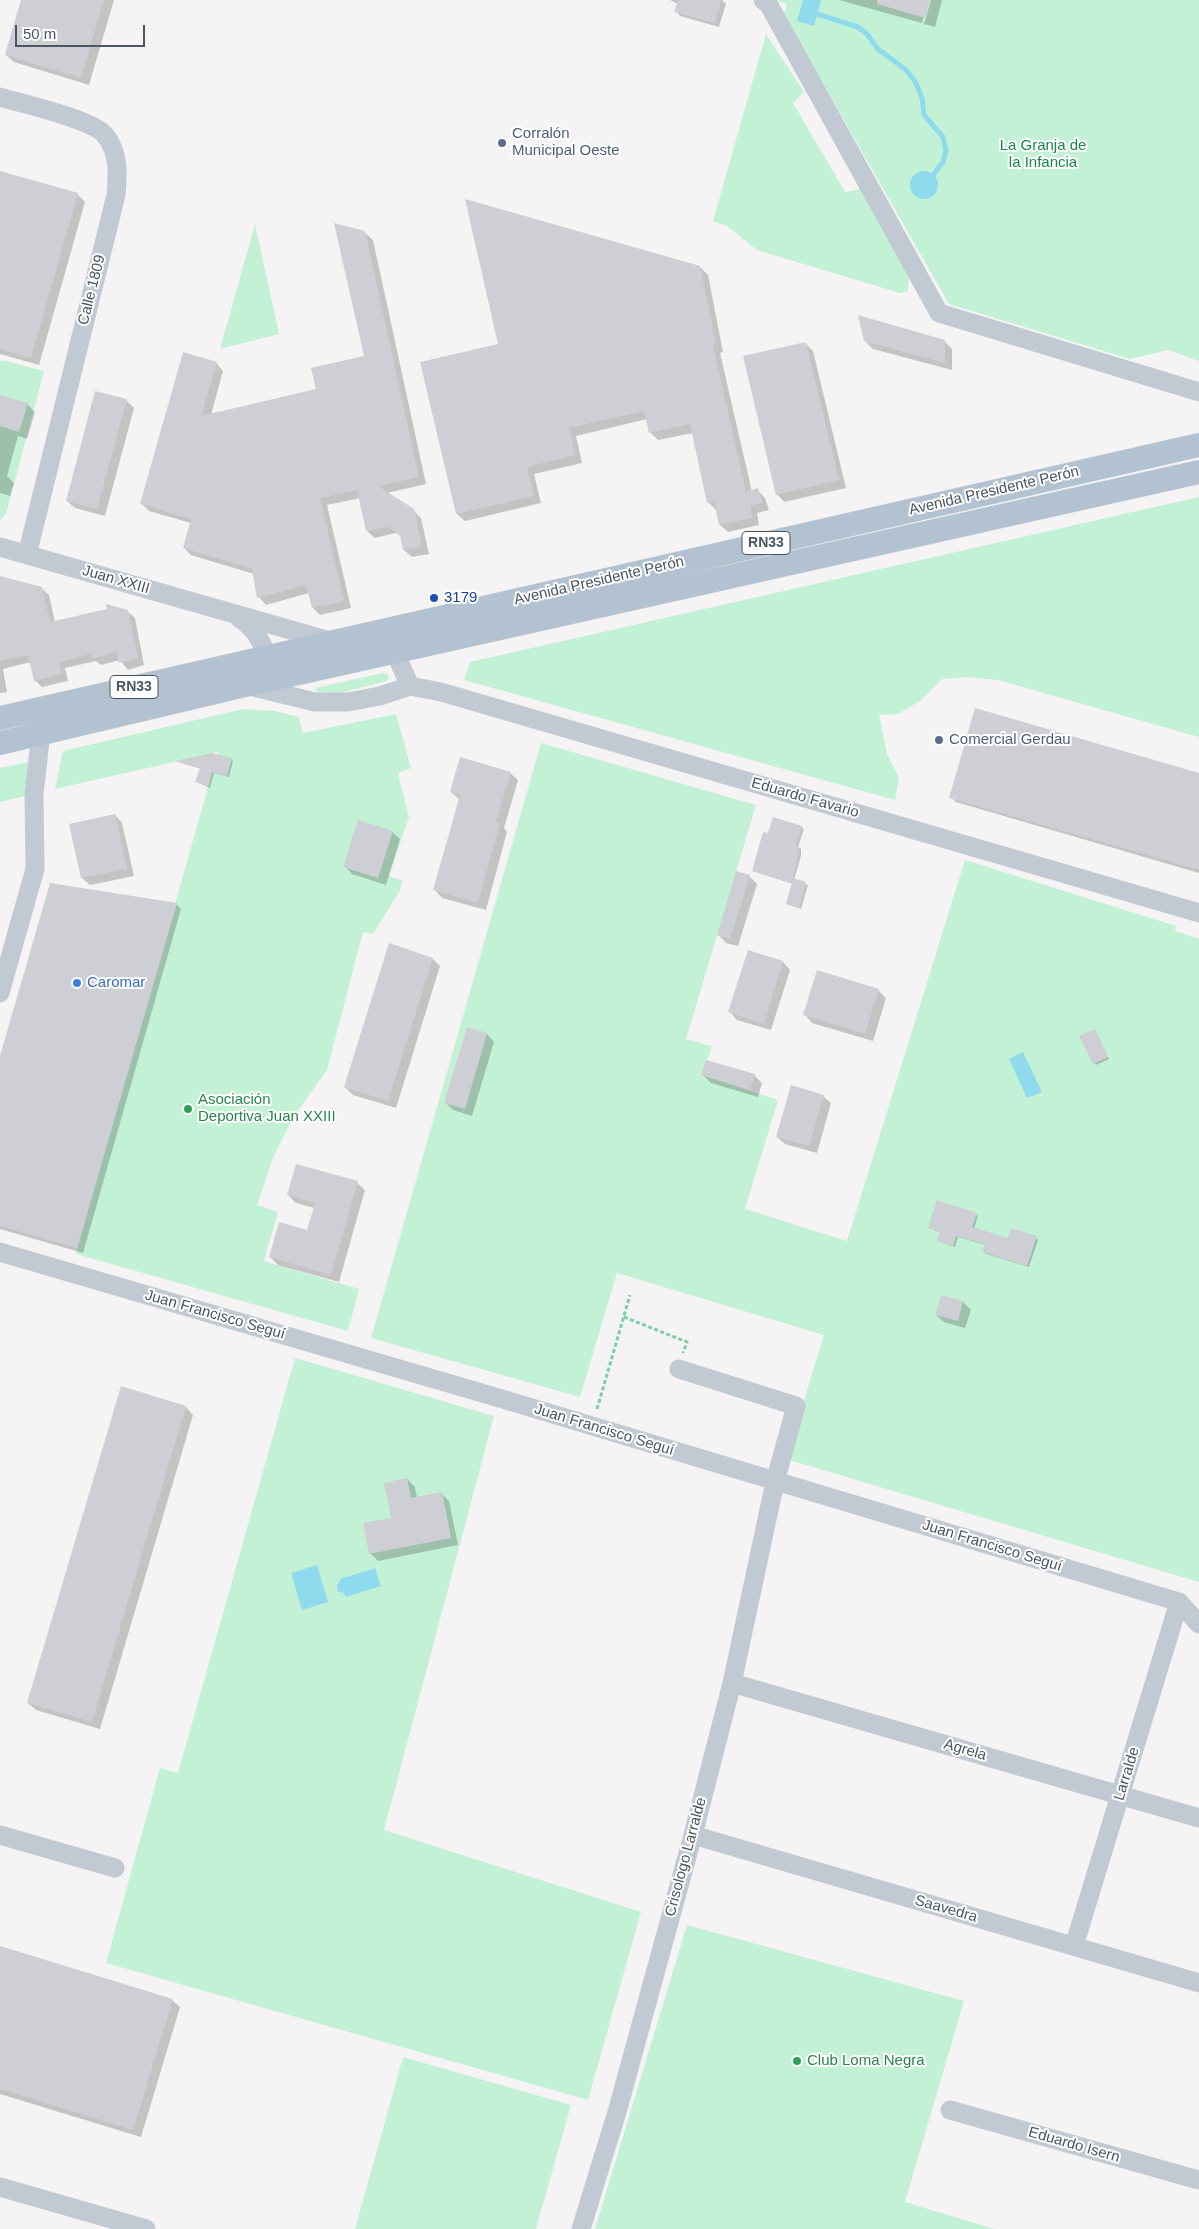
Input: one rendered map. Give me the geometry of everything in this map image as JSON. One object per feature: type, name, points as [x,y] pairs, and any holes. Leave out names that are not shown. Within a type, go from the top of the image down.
[{"type":"main road","name":"Avenida Presidente Perón","points":[[0,718],[1199,445]]},
{"type":"main road","name":"Avenida Presidente Perón","points":[[0,743],[246,685],[1199,472]]},
{"type":"street","points":[[763,0],[769,5],[792,45],[939,313],[1199,392]]},
{"type":"street","name":"Calle 1809","points":[[0,97],[88,123],[104,134],[114,149],[118,173],[116,194],[26,555]]},
{"type":"street","name":"Juan XXIII","points":[[0,547],[333,642]]},
{"type":"street","name":"Juan XXIII","points":[[231,613],[248,624],[261,639],[267,657],[278,678],[293,690],[315,702]]},
{"type":"street","points":[[246,685],[315,702],[348,702],[380,696],[410,686],[385,630]]},
{"type":"street","name":"Eduardo Favario","points":[[410,686],[449,694],[1199,913]]},
{"type":"street","points":[[0,993],[35,869],[34,794],[41,733]]},
{"type":"street","name":"Juan Francisco Seguí","points":[[0,1252],[499,1398],[1179,1602]]},
{"type":"street","name":"Crisologo Larralde","points":[[581,2229],[617,2112],[693,1836],[732,1683],[775,1482],[796,1406],[679,1369]]},
{"type":"street","points":[[1179,1602],[1199,1624]]},
{"type":"street","name":"Larralde","points":[[1074,1946],[1179,1602]]},
{"type":"street","name":"Agrela","points":[[732,1683],[1199,1818]]},
{"type":"street","points":[[0,1835],[115,1868]]},
{"type":"street","name":"Saavedra","points":[[693,1836],[1199,1983]]},
{"type":"street","name":"Eduardo Isern","points":[[950,2110],[1199,2180]]},
{"type":"street","points":[[0,2187],[146,2229]]},
{"type":"path","points":[[592,1426],[630,1294]]},
{"type":"path","points":[[624,1317],[687,1342],[679,1369]]},
{"type":"green space","name":"La Granja de la Infancia","points":[[775,0],[1199,0],[1199,361],[1168,350],[1130,359],[949,304],[784,15],[787,4]]},
{"type":"green space","points":[[766,34],[804,92],[793,103],[845,192],[860,189],[909,276],[908,291],[900,293],[757,250],[727,226],[713,221]]},
{"type":"green space","points":[[255,224],[279,334],[220,349]]},
{"type":"green space","points":[[2,360],[44,371],[6,514],[0,520],[0,362]]},
{"type":"green space","name":"Comercial Gerdau","points":[[1199,497],[1199,737],[998,680],[966,677],[942,679],[920,701],[898,714],[879,715],[887,754],[899,778],[895,800],[464,680],[470,662]]},
{"type":"green space","points":[[382,673],[387,674],[389,677],[387,681],[340,693],[317,692],[316,688]]},
{"type":"green space","name":"Asociación Deportiva Juan XXIII","points":[[243,709],[275,711],[299,717],[303,733],[396,714],[411,768],[398,773],[409,817],[389,876],[403,881],[399,892],[373,934],[363,932],[327,1070],[294,1116],[273,1158],[257,1205],[278,1212],[264,1261],[359,1289],[348,1331],[76,1254],[218,752],[55,789],[63,751]]},
{"type":"green space","points":[[541,743],[756,805],[686,1039],[712,1046],[702,1075],[778,1100],[745,1209],[847,1241],[965,860],[1176,926],[1175,931],[1199,939],[1199,1582],[786,1459],[824,1335],[617,1273],[580,1397],[371,1338]]},
{"type":"green space","points":[[29,762],[25,796],[0,802],[0,768]]},
{"type":"green space","points":[[295,1358],[494,1416],[384,1830],[641,1912],[588,2100],[106,1963],[160,1768],[178,1773]]},
{"type":"green space","name":"Club Loma Negra","points":[[687,1925],[964,2001],[905,2202],[994,2229],[595,2229]]},
{"type":"green space","points":[[403,2057],[571,2105],[536,2229],[355,2229]]},
{"type":"water","points":[[803,0],[821,0],[814,26],[797,21]]},
{"type":"water","points":[[924,171],[934,175],[938,185],[934,195],[924,199],[914,195],[910,185],[914,175]]},
{"type":"water","points":[[1023,1052],[1042,1092],[1027,1098],[1009,1059]]},
{"type":"water","points":[[317,1565],[328,1602],[302,1610],[291,1573]]},
{"type":"water","points":[[375,1568],[381,1586],[346,1597],[344,1593],[337,1591],[340,1579]]},
{"type":"building","points":[[21,0],[104,0],[81,78],[5,55]]},
{"type":"building","points":[[678,0],[721,0],[715,23],[674,12]]},
{"type":"building","points":[[877,0],[930,0],[925,18],[877,4]]},
{"type":"building","points":[[0,171],[78,193],[31,358],[0,349]]},
{"type":"building","points":[[465,199],[700,266],[716,344],[713,346],[746,492],[758,488],[762,503],[750,506],[752,518],[719,525],[714,502],[707,503],[690,424],[649,433],[644,411],[569,428],[575,455],[527,467],[534,496],[456,514],[420,362],[498,344]]},
{"type":"building","points":[[334,223],[365,231],[419,477],[378,486],[414,509],[422,547],[403,550],[400,535],[388,527],[366,531],[357,490],[320,498],[344,601],[312,608],[306,585],[257,598],[252,569],[183,548],[191,519],[140,504],[183,352],[217,362],[201,416],[316,389],[311,368],[364,356]]},
{"type":"building","points":[[858,315],[945,340],[945,363],[864,341]]},
{"type":"building","points":[[806,342],[839,480],[776,495],[743,356]]},
{"type":"building","points":[[95,391],[127,399],[97,509],[66,501]]},
{"type":"building","points":[[0,395],[28,403],[19,432],[0,426]]},
{"type":"building","points":[[0,576],[42,587],[50,622],[107,609],[106,604],[128,610],[138,658],[119,663],[117,652],[92,659],[91,654],[59,662],[62,674],[34,681],[28,655],[0,661]]},
{"type":"building","points":[[975,708],[1199,773],[1199,870],[949,798]]},
{"type":"building","points":[[212,753],[232,758],[227,776],[212,772],[208,786],[195,782],[200,768],[175,761]]},
{"type":"building","points":[[460,757],[511,772],[496,822],[500,823],[478,903],[433,890],[460,795],[450,792]]},
{"type":"building","points":[[115,814],[127,869],[81,878],[69,824]]},
{"type":"building","points":[[773,817],[802,826],[796,845],[799,846],[799,853],[791,883],[752,871],[763,832],[768,833]]},
{"type":"building","points":[[358,820],[393,831],[378,878],[343,867]]},
{"type":"building","points":[[736,871],[750,875],[730,939],[717,935]]},
{"type":"building","points":[[793,878],[806,882],[799,908],[786,904]]},
{"type":"building","points":[[50,883],[177,903],[77,1248],[0,1226],[0,1056]]},
{"type":"building","points":[[389,943],[433,958],[388,1101],[344,1087]]},
{"type":"building","points":[[748,950],[783,961],[764,1024],[728,1012]]},
{"type":"building","points":[[817,970],[879,989],[865,1034],[803,1015]]},
{"type":"building","points":[[467,1027],[487,1033],[465,1109],[444,1103]]},
{"type":"building","points":[[1095,1029],[1108,1057],[1093,1064],[1079,1036]]},
{"type":"building","points":[[706,1060],[755,1074],[750,1090],[701,1075]]},
{"type":"building","points":[[791,1085],[824,1095],[809,1146],[776,1137]]},
{"type":"building","points":[[296,1164],[358,1181],[331,1275],[269,1257],[279,1222],[307,1230],[315,1203],[287,1195]]},
{"type":"building","points":[[937,1200],[977,1213],[972,1227],[1008,1238],[1011,1228],[1037,1236],[1027,1266],[982,1252],[985,1244],[956,1236],[953,1246],[937,1241],[940,1232],[928,1228]]},
{"type":"building","points":[[941,1295],[963,1301],[958,1321],[935,1315]]},
{"type":"building","points":[[121,1386],[186,1406],[92,1722],[27,1703]]},
{"type":"building","points":[[407,1478],[411,1498],[442,1492],[451,1538],[369,1554],[363,1523],[391,1518],[384,1483]]},
{"type":"building","points":[[0,1946],[173,1999],[133,2130],[0,2089]]},
{"type":"waterway","points":[[817,14],[858,27],[867,34],[878,49],[906,70],[915,81],[922,98],[924,115],[943,137],[946,151],[943,162],[933,175]]},
{"type":"place","name":"Corralón Municipal Oeste","points":[[502,143]]},
{"type":"place","name":"3179","points":[[434,598]]},
{"type":"place","name":"Comercial Gerdau","points":[[939,740]]},
{"type":"place","name":"Caromar","points":[[77,983]]},
{"type":"place","name":"Asociación Deportiva Juan XXIII","points":[[188,1109]]},
{"type":"place","name":"Club Loma Negra","points":[[797,2061]]}]
